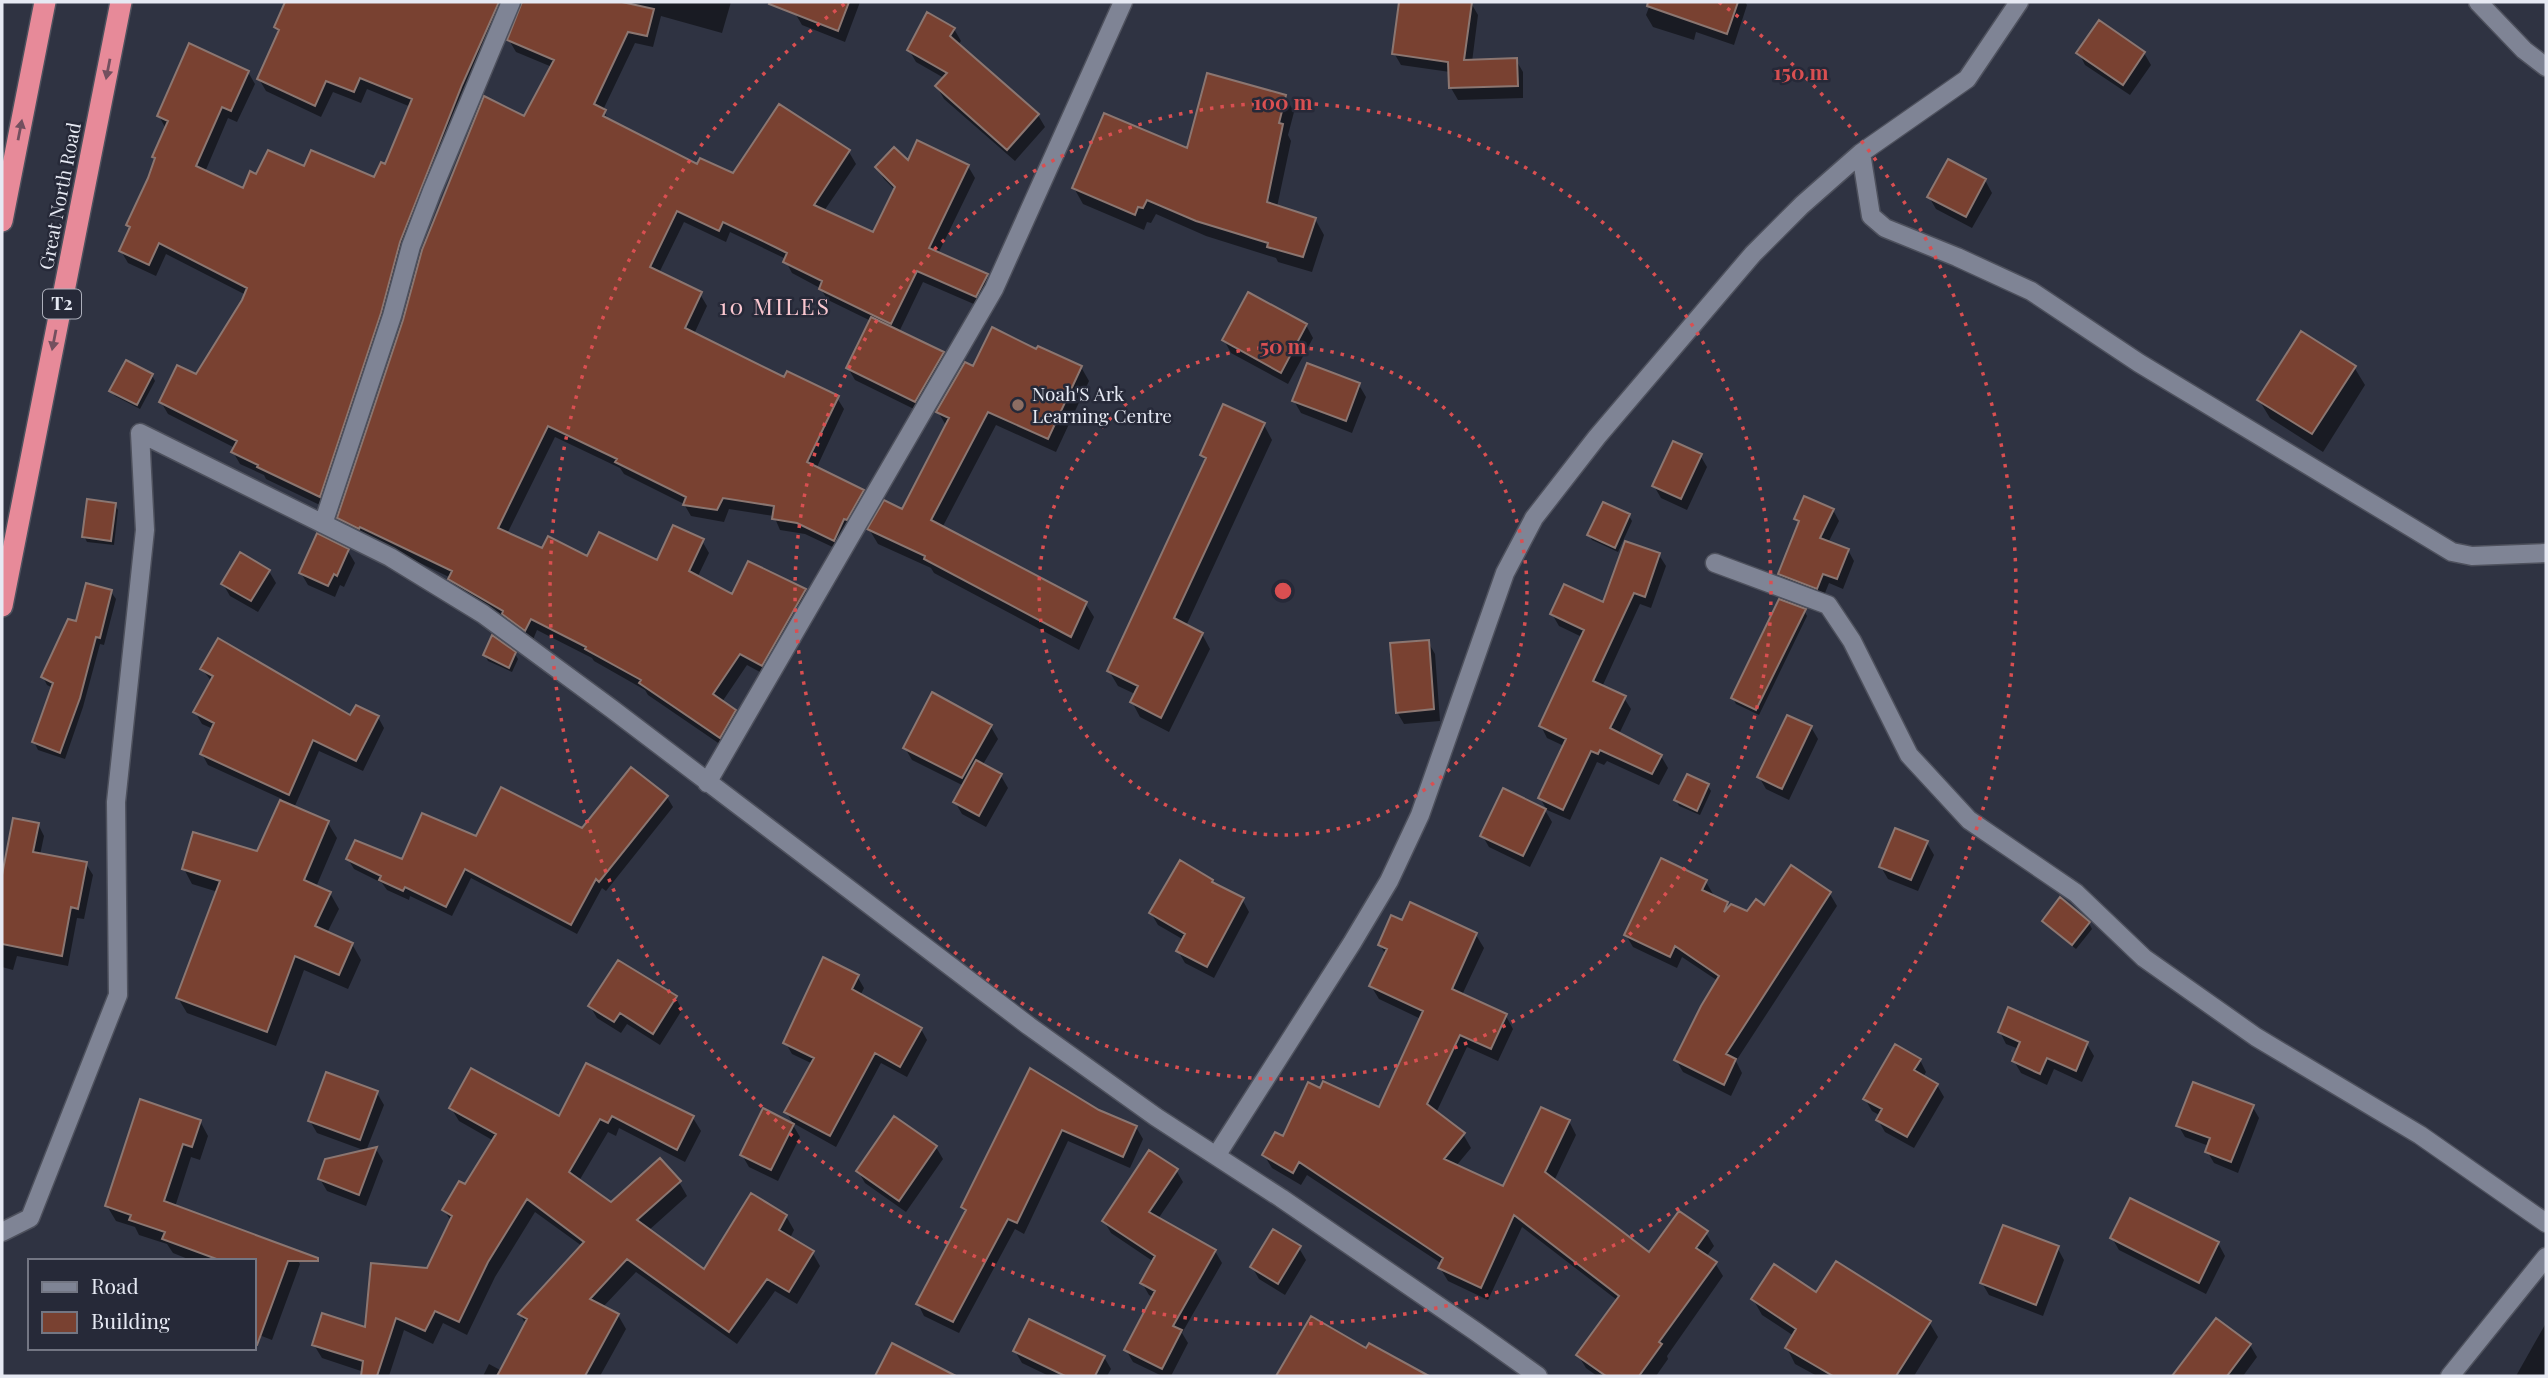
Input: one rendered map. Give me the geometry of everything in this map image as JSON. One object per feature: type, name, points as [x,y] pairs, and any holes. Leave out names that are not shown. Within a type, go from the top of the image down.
[{"type":"highway","points":[[2,221],[45,2]]},
{"type":"highway","name":"Great North Road","points":[[2,606],[121,2]]},
{"type":"street","points":[[323,524],[392,316],[411,246],[511,2]]},
{"type":"street","points":[[707,783],[994,289],[1123,2]]},
{"type":"street","points":[[1216,1156],[1389,881],[1425,803],[1505,573],[1534,518],[1597,437],[1753,254],[1802,205],[1861,153],[1967,79],[2019,2]]},
{"type":"street","points":[[2478,2],[2524,50],[2546,67]]},
{"type":"street","points":[[1861,153],[1871,216],[1885,228],[2031,291],[2139,363],[2452,552],[2472,556],[2546,553]]},
{"type":"street","points":[[2,1232],[30,1218],[118,995],[116,802],[145,530],[140,433],[390,557],[483,614],[1029,1026],[1538,1376]]},
{"type":"street","points":[[1715,563],[1828,606],[1852,641],[1909,755],[1969,820],[2076,893],[2144,958],[2256,1037],[2420,1135],[2546,1223]]},
{"type":"street","points":[[2450,1376],[2546,1257]]},
{"type":"building","points":[[285,2],[499,2],[462,85],[400,242],[381,313],[320,497],[231,452],[237,441],[159,402],[177,365],[196,374],[247,288],[159,243],[149,265],[119,251],[130,227],[126,225],[148,178],[155,158],[152,157],[168,121],[157,116],[189,43],[249,71],[231,111],[222,107],[196,166],[243,188],[250,171],[256,174],[268,150],[304,166],[311,150],[374,177],[381,162],[385,164],[412,99],[360,78],[354,92],[326,81],[315,106],[257,79],[279,30],[274,27]]},
{"type":"building","points":[[522,2],[622,2],[654,9],[647,36],[628,32],[594,104],[606,110],[603,116],[697,164],[700,158],[733,173],[779,104],[850,150],[814,205],[873,232],[895,187],[875,167],[894,147],[908,160],[917,140],[969,165],[929,248],[988,274],[976,297],[917,271],[891,324],[819,289],[822,281],[783,262],[787,253],[723,222],[719,231],[677,211],[650,267],[702,292],[685,328],[784,377],[787,371],[839,396],[807,462],[864,490],[847,520],[844,519],[834,541],[797,523],[772,519],[774,506],[723,498],[717,510],[683,505],[686,497],[615,462],[617,459],[548,426],[498,528],[542,548],[548,536],[587,556],[599,532],[657,560],[673,525],[704,539],[689,571],[732,594],[748,561],[806,589],[762,666],[740,654],[713,694],[736,710],[720,738],[639,683],[641,680],[585,649],[586,647],[531,619],[525,631],[502,614],[503,611],[448,579],[452,571],[337,518],[403,320],[422,250],[484,96],[524,116],[554,60],[507,40]]},
{"type":"building","points":[[849,2],[838,31],[769,4]]},
{"type":"building","points":[[1399,2],[1472,2],[1464,60],[1517,58],[1518,86],[1449,88],[1448,62],[1392,54]]},
{"type":"building","points":[[1648,2],[1738,2],[1727,34],[1647,6]]},
{"type":"building","points":[[927,12],[955,28],[950,36],[1039,114],[1007,150],[935,86],[947,73],[907,50]]},
{"type":"building","points":[[2099,20],[2145,52],[2123,85],[2076,53]]},
{"type":"building","points":[[1207,73],[1286,95],[1279,123],[1283,124],[1267,202],[1316,218],[1303,257],[1267,247],[1268,243],[1196,221],[1147,200],[1143,208],[1138,207],[1135,215],[1072,188],[1104,113],[1187,148]]},
{"type":"building","points":[[1948,159],[1986,179],[1966,217],[1927,197]]},
{"type":"building","points":[[1248,292],[1307,324],[1281,373],[1222,340]]},
{"type":"building","points":[[871,317],[944,352],[915,402],[846,368]]},
{"type":"building","points":[[992,327],[1036,349],[1038,346],[1082,366],[1048,439],[988,412],[931,520],[1087,602],[1071,637],[924,559],[925,556],[867,529],[884,500],[902,509],[949,418],[936,412],[965,362],[973,366]]},
{"type":"building","points":[[2301,331],[2356,366],[2312,434],[2257,400]]},
{"type":"building","points":[[126,360],[153,374],[137,405],[109,391]]},
{"type":"building","points":[[1307,363],[1360,383],[1346,421],[1292,401]]},
{"type":"building","points":[[1223,404],[1265,423],[1174,618],[1203,633],[1161,718],[1130,702],[1138,686],[1107,671],[1206,458],[1200,455]]},
{"type":"building","points":[[1673,441],[1702,454],[1681,499],[1652,486]]},
{"type":"building","points":[[1804,496],[1834,509],[1820,538],[1849,549],[1837,579],[1823,574],[1817,589],[1778,574],[1799,521],[1794,519]]},
{"type":"building","points":[[87,499],[116,503],[111,541],[82,537]]},
{"type":"building","points":[[1603,502],[1630,514],[1615,548],[1587,535]]},
{"type":"building","points":[[317,533],[349,549],[337,576],[334,574],[328,586],[299,573]]},
{"type":"building","points":[[1625,541],[1660,553],[1645,597],[1634,593],[1593,681],[1626,696],[1610,728],[1662,755],[1652,774],[1600,750],[1598,754],[1591,751],[1563,810],[1538,798],[1566,739],[1539,726],[1584,630],[1550,614],[1564,584],[1603,602]]},
{"type":"building","points":[[240,552],[270,570],[251,601],[221,584]]},
{"type":"building","points":[[86,583],[112,590],[100,638],[96,637],[80,698],[60,753],[32,742],[53,683],[41,677],[68,619],[76,621]]},
{"type":"building","points":[[1779,599],[1806,609],[1756,710],[1731,698]]},
{"type":"building","points":[[492,635],[516,652],[509,668],[483,655]]},
{"type":"building","points":[[218,638],[350,715],[356,705],[379,716],[356,761],[313,740],[289,795],[200,754],[214,723],[193,712],[213,676],[200,669]]},
{"type":"building","points":[[1429,640],[1434,709],[1396,713],[1390,643]]},
{"type":"building","points":[[932,692],[992,725],[962,778],[903,748]]},
{"type":"building","points":[[1787,715],[1812,726],[1782,789],[1757,777]]},
{"type":"building","points":[[976,760],[1002,774],[979,816],[953,802]]},
{"type":"building","points":[[631,767],[668,796],[599,882],[596,879],[571,925],[465,869],[446,907],[405,887],[403,891],[379,880],[381,876],[346,859],[355,840],[402,859],[422,813],[476,836],[501,787],[582,828]]},
{"type":"building","points":[[1687,774],[1709,784],[1697,811],[1674,800]]},
{"type":"building","points":[[1503,788],[1546,809],[1523,856],[1480,836]]},
{"type":"building","points":[[280,800],[329,821],[304,880],[331,892],[315,926],[353,943],[339,975],[295,956],[267,1032],[176,998],[220,881],[182,869],[193,832],[257,851]]},
{"type":"building","points":[[13,818],[39,823],[33,852],[87,862],[78,909],[71,907],[62,956],[2,944],[2,875]]},
{"type":"building","points":[[1895,828],[1928,841],[1911,880],[1879,867]]},
{"type":"building","points":[[1661,858],[1707,880],[1702,890],[1728,902],[1724,912],[1731,904],[1747,911],[1756,899],[1764,905],[1791,865],[1831,892],[1726,1054],[1736,1059],[1724,1085],[1674,1060],[1719,976],[1675,946],[1670,957],[1624,935]]},
{"type":"building","points":[[1180,860],[1213,880],[1212,882],[1244,898],[1207,967],[1176,951],[1185,934],[1149,913]]},
{"type":"building","points":[[2060,897],[2090,922],[2072,945],[2042,921]]},
{"type":"building","points":[[1410,902],[1477,933],[1452,989],[1507,1014],[1491,1049],[1460,1035],[1427,1104],[1465,1133],[1444,1159],[1503,1186],[1541,1107],[1570,1120],[1545,1172],[1649,1252],[1679,1211],[1708,1231],[1696,1248],[1717,1262],[1659,1342],[1662,1344],[1639,1376],[1606,1376],[1576,1355],[1619,1296],[1514,1215],[1481,1288],[1438,1268],[1443,1258],[1299,1162],[1293,1173],[1262,1155],[1275,1132],[1283,1136],[1308,1082],[1320,1088],[1323,1081],[1379,1107],[1423,1011],[1369,986],[1387,949],[1378,945],[1391,915],[1402,920]]},
{"type":"building","points":[[823,957],[859,975],[852,989],[922,1028],[900,1067],[875,1053],[830,1136],[784,1112],[814,1058],[783,1043]]},
{"type":"building","points":[[618,960],[677,996],[653,1034],[620,1013],[614,1022],[588,1006]]},
{"type":"building","points":[[2008,1007],[2088,1042],[2076,1071],[2047,1058],[2040,1074],[2012,1061],[2020,1042],[1998,1032]]},
{"type":"building","points":[[1895,1044],[1921,1059],[1914,1070],[1938,1084],[1907,1137],[1876,1120],[1882,1109],[1863,1099]]},
{"type":"building","points":[[586,1063],[694,1116],[677,1150],[612,1116],[608,1123],[600,1119],[569,1172],[611,1202],[660,1158],[681,1181],[637,1220],[704,1269],[751,1193],[787,1215],[779,1230],[814,1251],[789,1292],[767,1279],[729,1332],[627,1259],[590,1299],[619,1314],[585,1376],[497,1376],[527,1319],[518,1314],[584,1242],[527,1199],[488,1262],[459,1322],[435,1311],[425,1331],[396,1318],[377,1376],[361,1376],[363,1361],[312,1345],[322,1313],[365,1327],[371,1263],[427,1268],[452,1216],[442,1210],[459,1181],[465,1184],[496,1134],[449,1108],[471,1068],[559,1116]]},
{"type":"building","points":[[1030,1068],[1099,1110],[1137,1126],[1123,1157],[1062,1130],[1017,1223],[1008,1219],[953,1322],[916,1304],[966,1210],[961,1207]]},
{"type":"building","points":[[326,1072],[378,1091],[360,1140],[308,1121]]},
{"type":"building","points":[[2193,1082],[2254,1105],[2231,1162],[2205,1152],[2210,1138],[2176,1126]]},
{"type":"building","points":[[140,1099],[201,1120],[192,1147],[183,1144],[164,1201],[318,1258],[318,1261],[288,1261],[256,1345],[256,1259],[217,1259],[162,1239],[165,1232],[129,1220],[131,1215],[105,1206]]},
{"type":"building","points":[[763,1108],[794,1124],[771,1170],[740,1155]]},
{"type":"building","points":[[894,1116],[937,1146],[899,1201],[856,1171]]},
{"type":"building","points":[[377,1147],[359,1195],[318,1179],[325,1159]]},
{"type":"building","points":[[1149,1150],[1178,1169],[1149,1212],[1216,1250],[1173,1326],[1182,1330],[1162,1369],[1124,1350],[1155,1291],[1140,1283],[1155,1256],[1102,1221]]},
{"type":"building","points":[[2130,1198],[2219,1242],[2199,1283],[2110,1238]]},
{"type":"building","points":[[2003,1225],[2059,1246],[2036,1305],[1980,1283]]},
{"type":"building","points":[[1273,1229],[1301,1246],[1278,1284],[1250,1267]]},
{"type":"building","points":[[1836,1261],[1931,1321],[1896,1376],[1833,1376],[1785,1348],[1796,1329],[1751,1299],[1774,1264],[1816,1292]]},
{"type":"building","points":[[1311,1316],[1366,1348],[1369,1343],[1429,1376],[1276,1376]]},
{"type":"building","points":[[2216,1318],[2251,1344],[2227,1376],[2172,1376]]},
{"type":"building","points":[[1029,1319],[1105,1356],[1095,1376],[1065,1376],[1013,1351]]},
{"type":"building","points":[[892,1343],[956,1376],[875,1376]]},
{"type":"place","name":"Noah'S Ark Learning Centre","points":[[1018,405]]},
{"type":"district","name":"10 MILES","points":[[775,307]]}]
